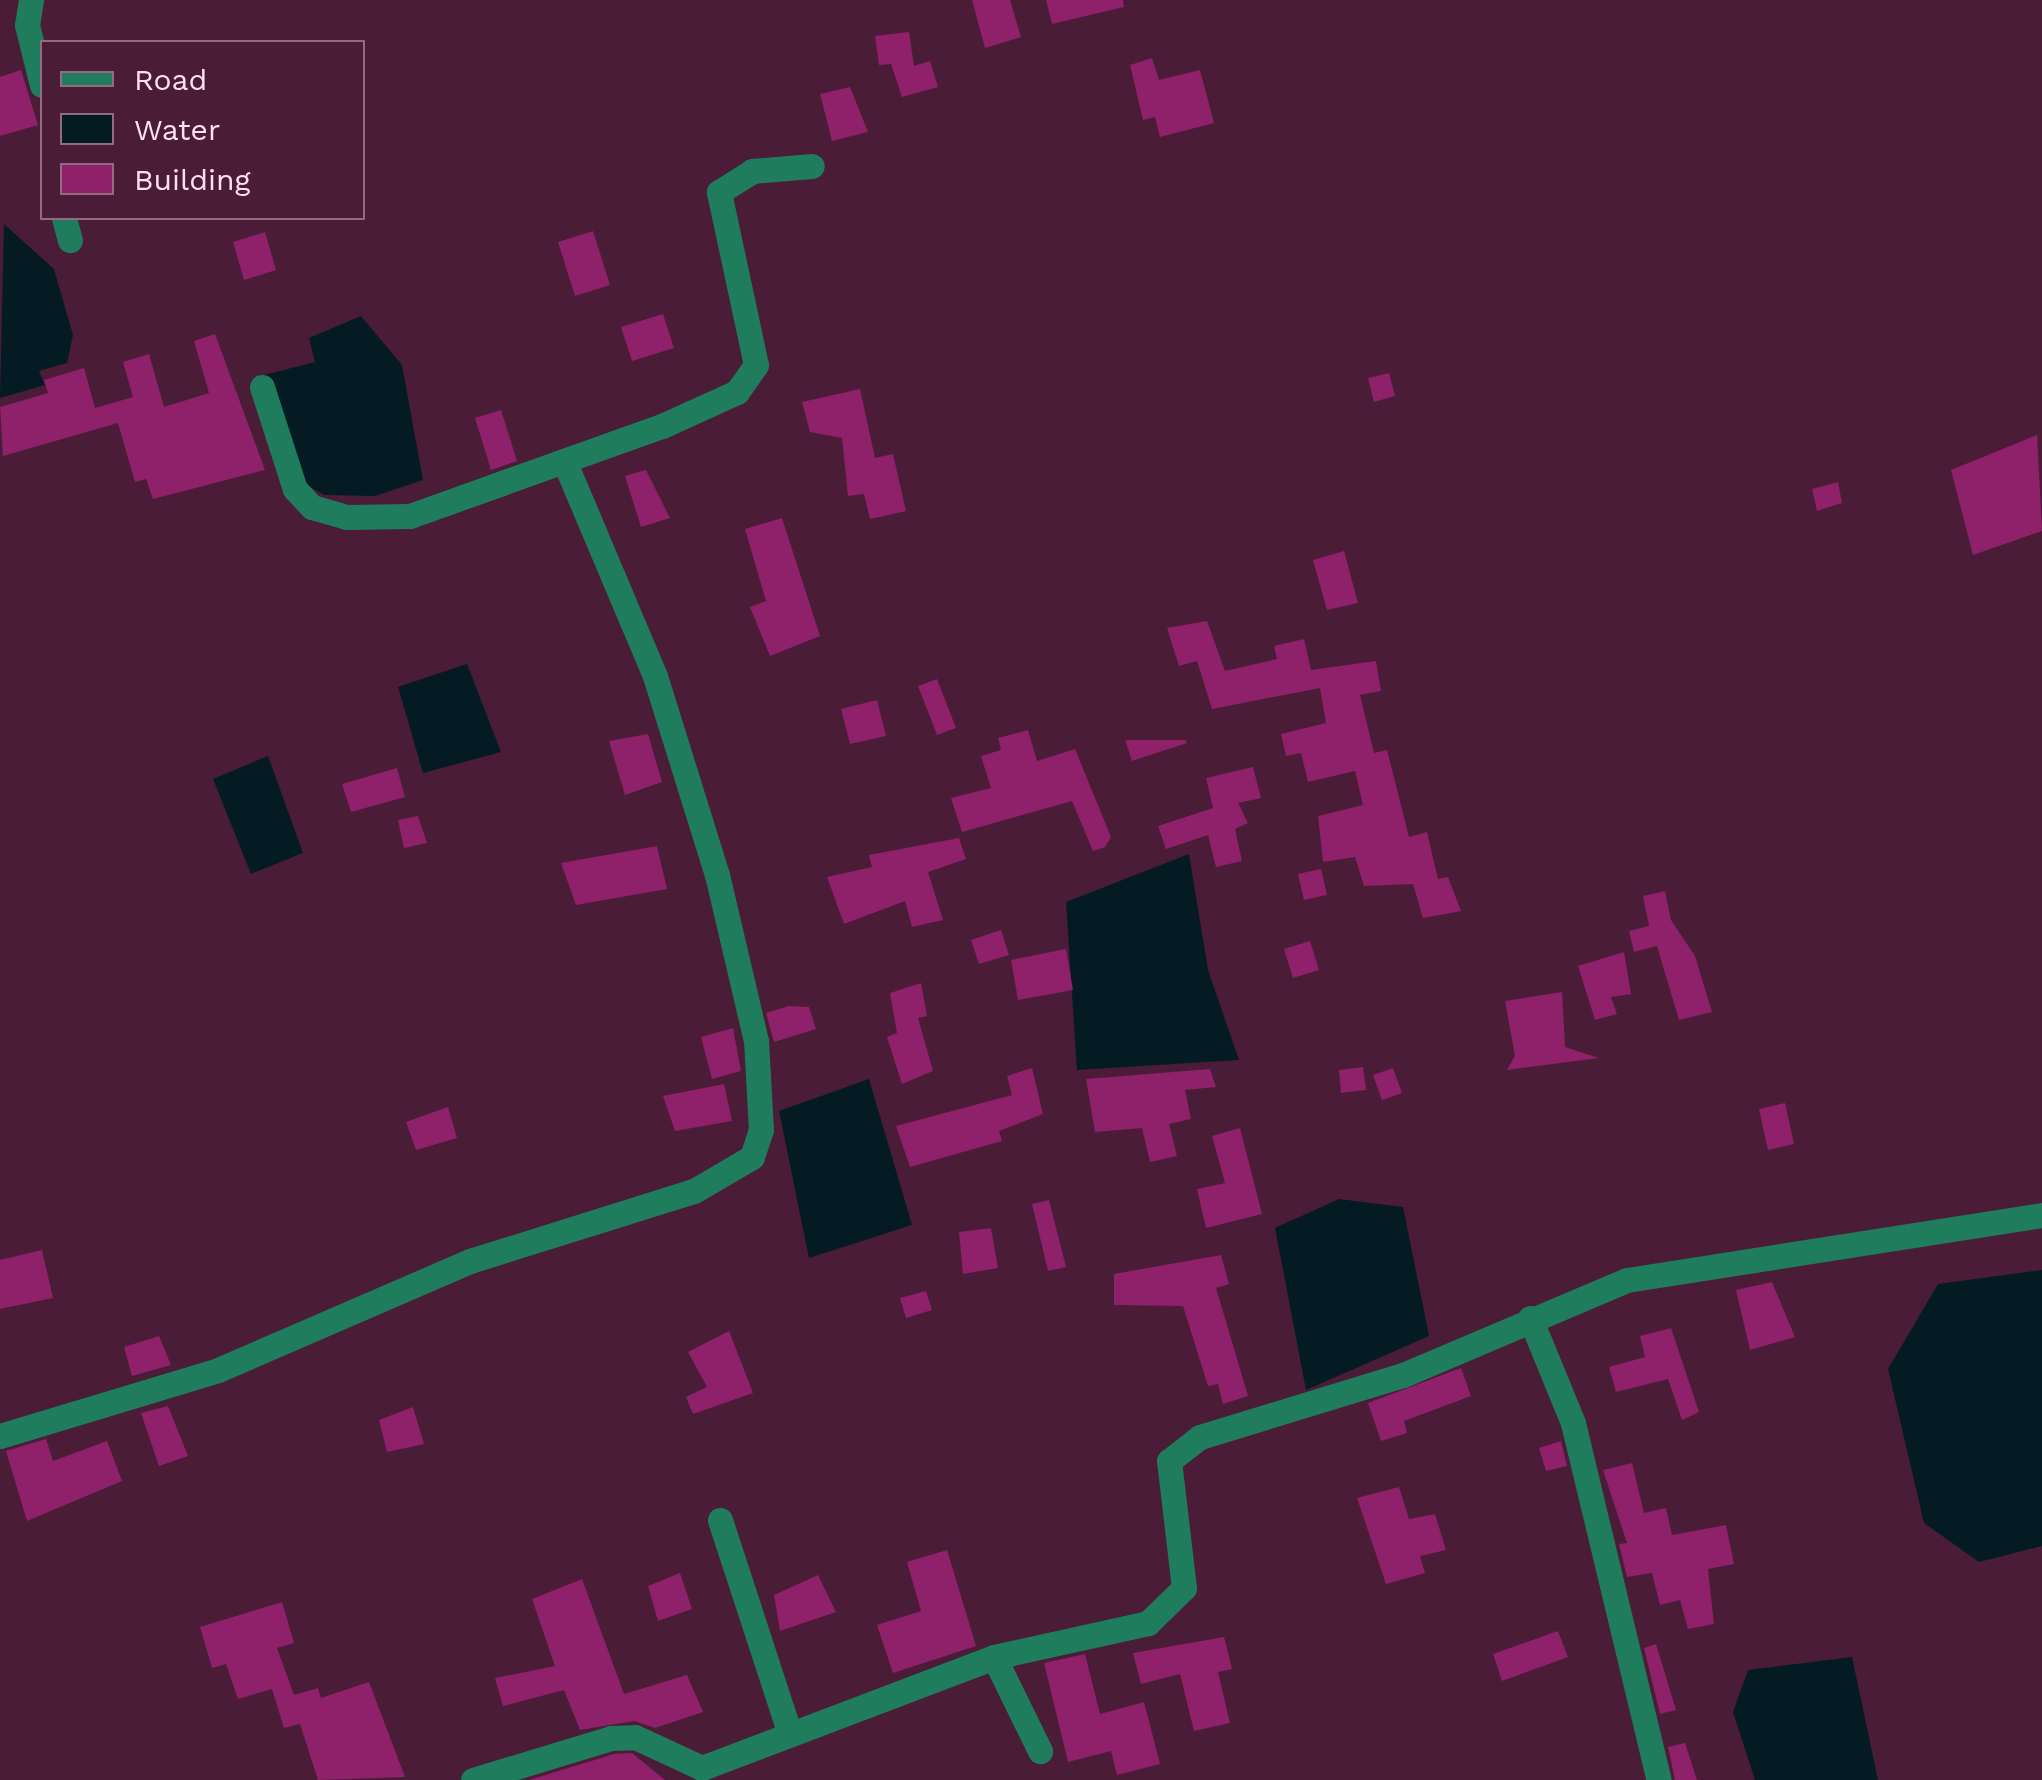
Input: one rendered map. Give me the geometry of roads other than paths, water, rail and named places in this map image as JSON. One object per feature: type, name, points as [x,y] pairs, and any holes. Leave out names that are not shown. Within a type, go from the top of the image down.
[{"type":"street","points":[[31,0],[27,25],[40,76]]},
{"type":"street","points":[[262,386],[294,489],[328,515],[410,516],[565,463],[748,380],[756,342],[718,192],[752,172],[812,166]]},
{"type":"street","points":[[0,1436],[218,1370],[470,1261],[694,1191],[752,1157],[761,1130],[756,1042],[716,875],[655,676],[565,463]]},
{"type":"street","points":[[472,1780],[611,1738],[635,1737],[702,1768],[790,1731],[994,1657],[1148,1623],[1178,1600],[1185,1565],[1169,1461],[1200,1437],[1404,1375],[1626,1280],[2042,1214]]},
{"type":"street","points":[[1530,1318],[1573,1422],[1658,1780]]},
{"type":"street","points":[[720,1520],[790,1731]]},
{"type":"street","points":[[994,1657],[1040,1751]]},
{"type":"water","points":[[4,224],[54,269],[73,335],[67,363],[39,371],[45,385],[0,398]]},
{"type":"water","points":[[361,316],[402,365],[423,480],[375,496],[324,495],[300,481],[264,375],[315,362],[309,338]]},
{"type":"water","points":[[467,664],[501,752],[423,773],[398,687]]},
{"type":"water","points":[[268,756],[303,853],[251,874],[213,779]]},
{"type":"water","points":[[1189,854],[1208,970],[1239,1060],[1077,1070],[1066,902]]},
{"type":"water","points":[[869,1079],[912,1225],[809,1258],[779,1111]]},
{"type":"water","points":[[1339,1199],[1403,1207],[1429,1336],[1306,1390],[1275,1228]]},
{"type":"water","points":[[2042,1270],[2042,1546],[1979,1562],[1924,1523],[1888,1369],[1938,1284]]},
{"type":"water","points":[[1852,1657],[1878,1780],[1755,1780],[1733,1712],[1748,1670]]}]
